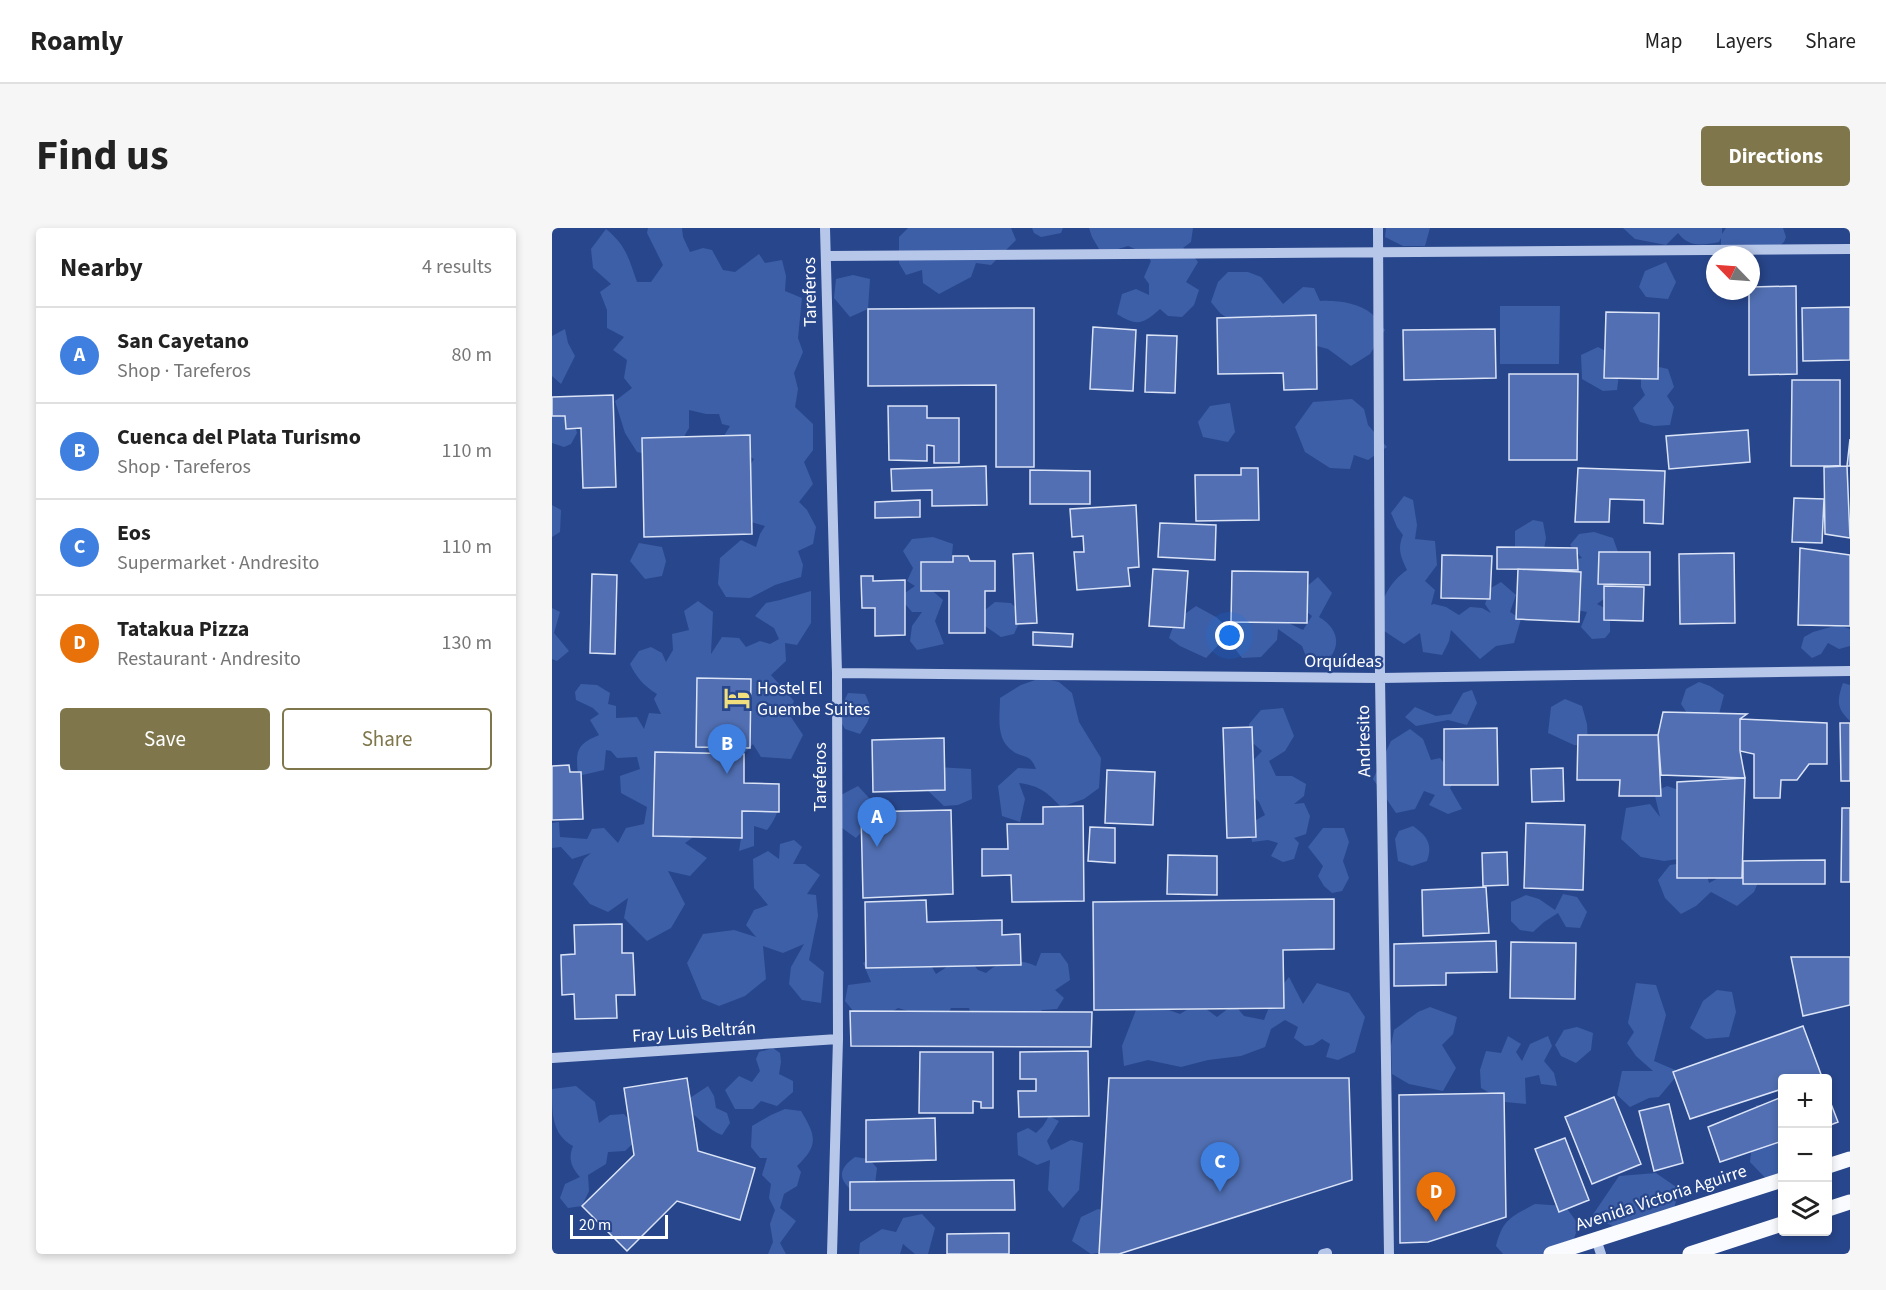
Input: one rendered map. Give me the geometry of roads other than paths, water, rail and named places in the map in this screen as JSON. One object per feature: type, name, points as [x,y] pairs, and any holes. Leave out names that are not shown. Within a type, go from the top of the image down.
[{"type":"main road","points":[[1832,1164],[1850,1158]]},
{"type":"main road","name":"Avenida Victoria Aguirre","points":[[1551,1254],[1599,1247],[1778,1181]]},
{"type":"main road","points":[[1832,1207],[1850,1202]]},
{"type":"main road","points":[[1690,1254],[1778,1225]]},
{"type":"street","name":"Tareferos","points":[[825,228],[837,673],[838,1039],[832,1254]]},
{"type":"street","name":"Andresito","points":[[1378,228],[1380,678],[1389,1254]]},
{"type":"street","points":[[826,256],[1850,249]]},
{"type":"street","name":"Orquídeas","points":[[837,673],[1380,678],[1850,671]]},
{"type":"street","name":"Fray Luis Beltrán","points":[[552,1058],[838,1039]]},
{"type":"place","name":"Hostel El Guembe Suites","points":[[737,698]]},
{"type":"place","name":"Cuenca del Plata Turismo","points":[[727,774]]},
{"type":"place","name":"San Cayetano","points":[[877,847]]},
{"type":"place","name":"Eos","points":[[1220,1192]]},
{"type":"place","name":"Tatakua Pizza","points":[[1436,1222]]}]
